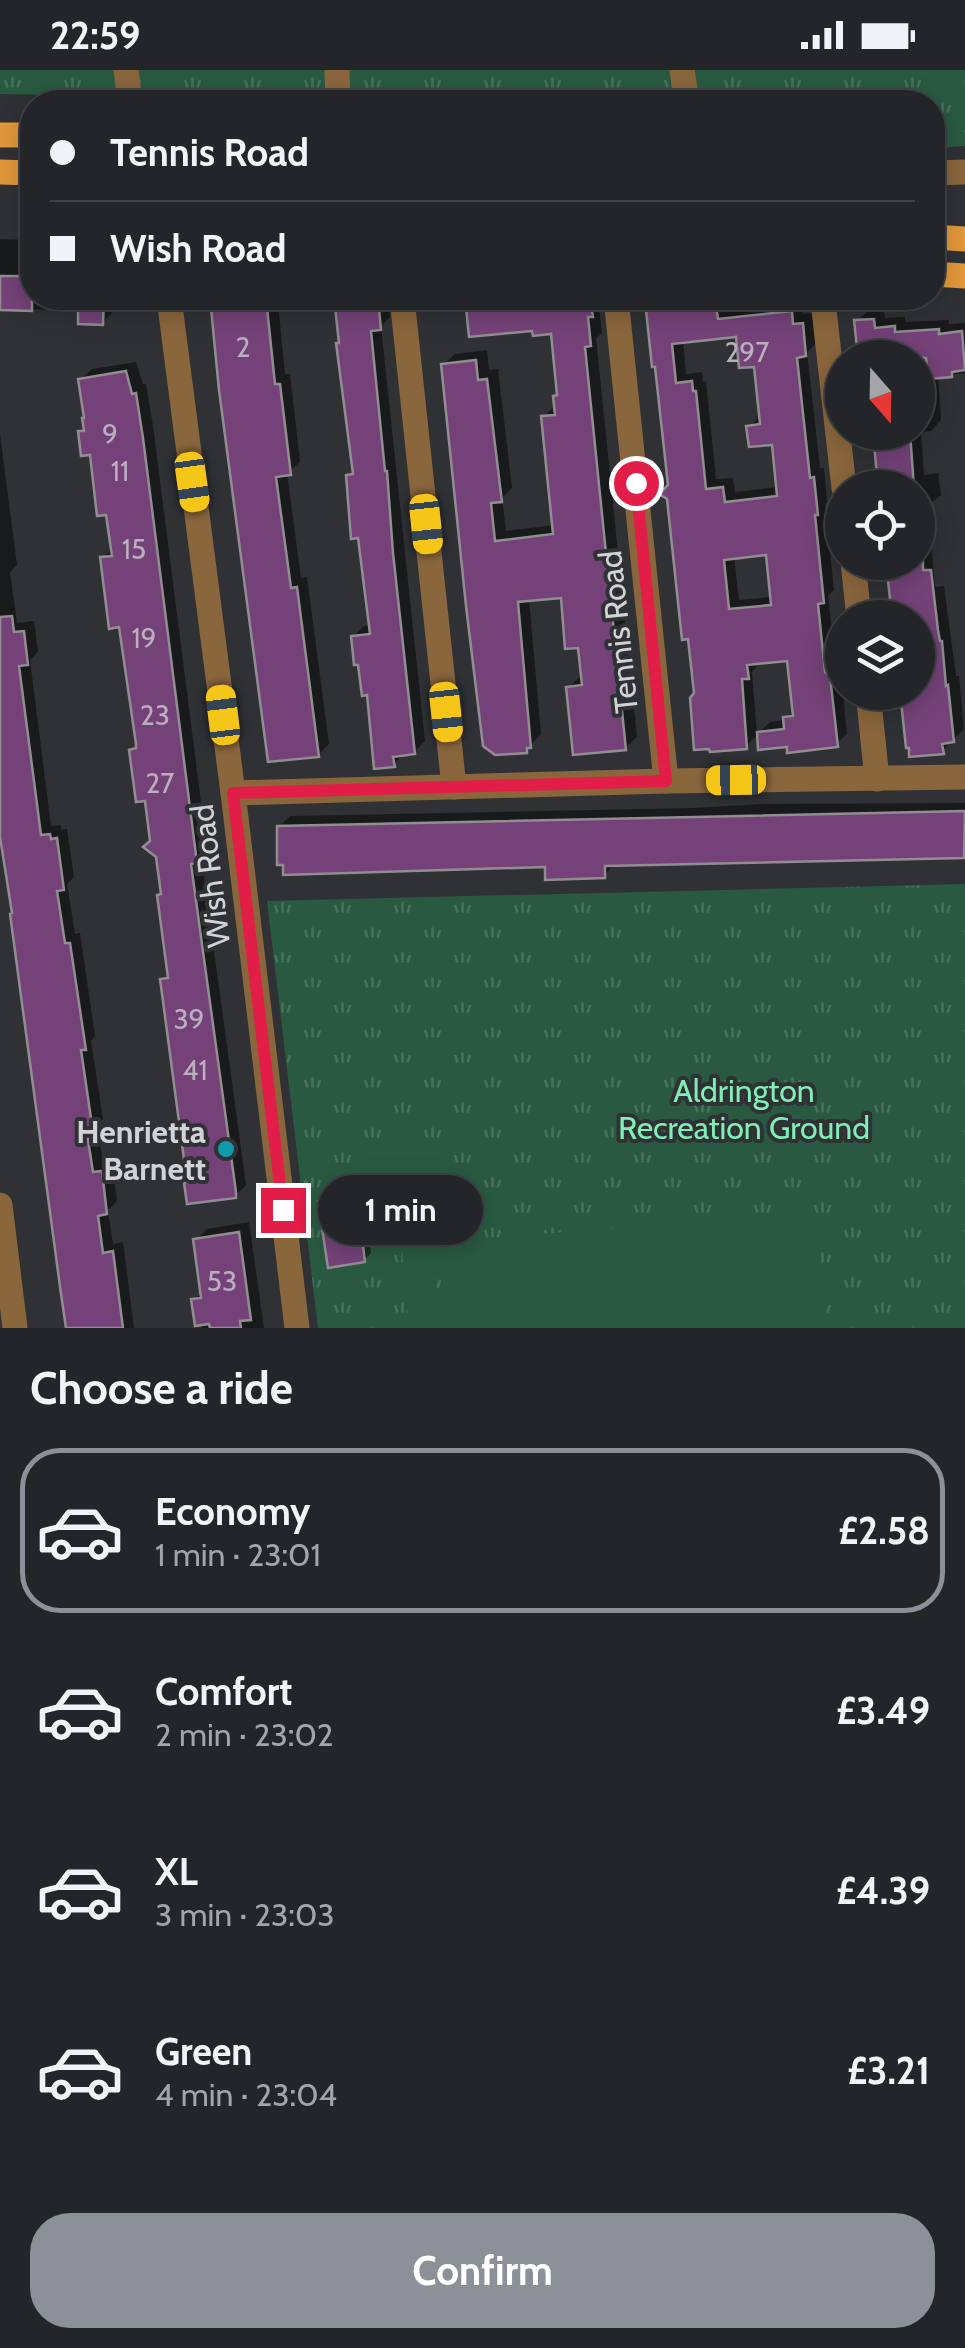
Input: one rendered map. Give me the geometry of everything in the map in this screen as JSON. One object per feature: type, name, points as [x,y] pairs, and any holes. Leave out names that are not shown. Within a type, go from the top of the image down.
[{"type":"street","name":"Wish Road","points":[[171,310],[297,1328]]},
{"type":"street","points":[[403,310],[454,787]]},
{"type":"street","name":"Tennis Road","points":[[617,310],[666,781]]},
{"type":"street","points":[[824,310],[842,470]]},
{"type":"street","points":[[870,710],[877,778]]},
{"type":"street","points":[[233,793],[965,776]]},
{"type":"street","points":[[0,1205],[15,1328]]},
{"type":"green space","points":[[0,70],[965,70],[965,146],[945,147],[945,90],[20,90],[20,94],[0,94]]},
{"type":"green space","name":"Aldrington Recreation Ground","points":[[965,884],[965,1328],[318,1328],[267,901]]},
{"type":"green space","points":[[423,1151],[438,1328],[409,1328],[393,1152]]},
{"type":"green space","points":[[815,1211],[826,1328],[454,1328],[446,1242]]},
{"type":"building","points":[[0,276],[20,276],[20,310],[32,311],[0,310]]},
{"type":"building","points":[[78,310],[104,310],[103,325],[78,324]]},
{"type":"building","points":[[211,310],[267,310],[291,475],[276,477],[291,588],[297,587],[319,757],[268,762]]},
{"type":"building","points":[[335,310],[379,310],[381,330],[371,331],[415,754],[393,757],[395,767],[374,769],[367,695],[362,696],[358,665],[354,665],[351,636],[370,634],[358,538],[351,539],[346,475],[353,474]]},
{"type":"building","points":[[466,310],[592,310],[593,317],[588,317],[591,346],[585,347],[626,750],[573,755],[566,687],[582,685],[578,648],[565,649],[561,598],[518,602],[531,748],[527,748],[527,753],[495,755],[483,746],[441,364],[476,360],[478,380],[487,379],[502,502],[491,503],[495,541],[553,534],[541,416],[555,415],[553,396],[557,395],[551,334],[533,336],[532,331],[469,337]]},
{"type":"building","points":[[646,310],[717,310],[718,319],[792,311],[793,324],[803,323],[806,356],[797,358],[810,478],[814,477],[818,515],[824,603],[818,604],[825,710],[834,710],[838,747],[787,753],[787,747],[758,750],[757,732],[784,729],[783,717],[793,716],[787,661],[747,665],[749,679],[742,679],[747,749],[694,750],[690,698],[694,693],[688,639],[682,640],[667,499],[659,494],[668,485]],"holes":[[[736,337],[739,368],[754,367],[760,424],[746,426],[749,447],[772,445],[777,496],[725,502],[723,487],[706,489],[696,391],[692,381],[676,383],[672,344]],[[766,555],[771,605],[729,609],[724,560]]]},
{"type":"building","points":[[874,319],[875,328],[895,326],[895,332],[962,331],[965,370],[952,372],[952,377],[935,378],[935,340],[856,340],[854,320]]},
{"type":"building","points":[[126,371],[132,394],[136,393],[143,438],[197,863],[191,864],[236,1192],[236,1198],[187,1204],[160,979],[168,978],[156,857],[143,847],[150,841],[145,801],[136,802],[129,750],[136,748],[136,744],[119,627],[109,629],[100,557],[112,556],[106,515],[97,516],[90,455],[81,456],[78,431],[84,431],[84,418],[78,379]]},
{"type":"building","points":[[875,450],[911,450],[913,470],[876,470]]},
{"type":"building","points":[[888,580],[932,580],[934,600],[890,600]]},
{"type":"building","points":[[935,604],[954,742],[942,744],[944,754],[909,757],[902,710],[935,710]]},
{"type":"building","points":[[12,616],[14,632],[24,631],[28,665],[19,666],[41,835],[57,838],[64,890],[57,891],[65,943],[70,943],[86,1050],[81,1050],[93,1132],[87,1133],[93,1172],[102,1171],[107,1214],[98,1216],[103,1253],[113,1251],[123,1328],[66,1328],[0,837],[0,617]]},
{"type":"building","points":[[965,811],[964,858],[605,866],[605,878],[545,880],[545,867],[283,875],[283,865],[277,865],[277,826]]},
{"type":"building","points":[[357,1196],[365,1262],[328,1268],[318,1201]]},
{"type":"building","points":[[239,1232],[251,1320],[240,1321],[241,1328],[195,1326],[191,1299],[201,1298],[193,1239]]},
{"type":"place","name":"Henrietta Barnett","points":[[226,1149]]},
{"type":"route","points":[[283,1210],[233,793],[666,781],[636,483]]}]
